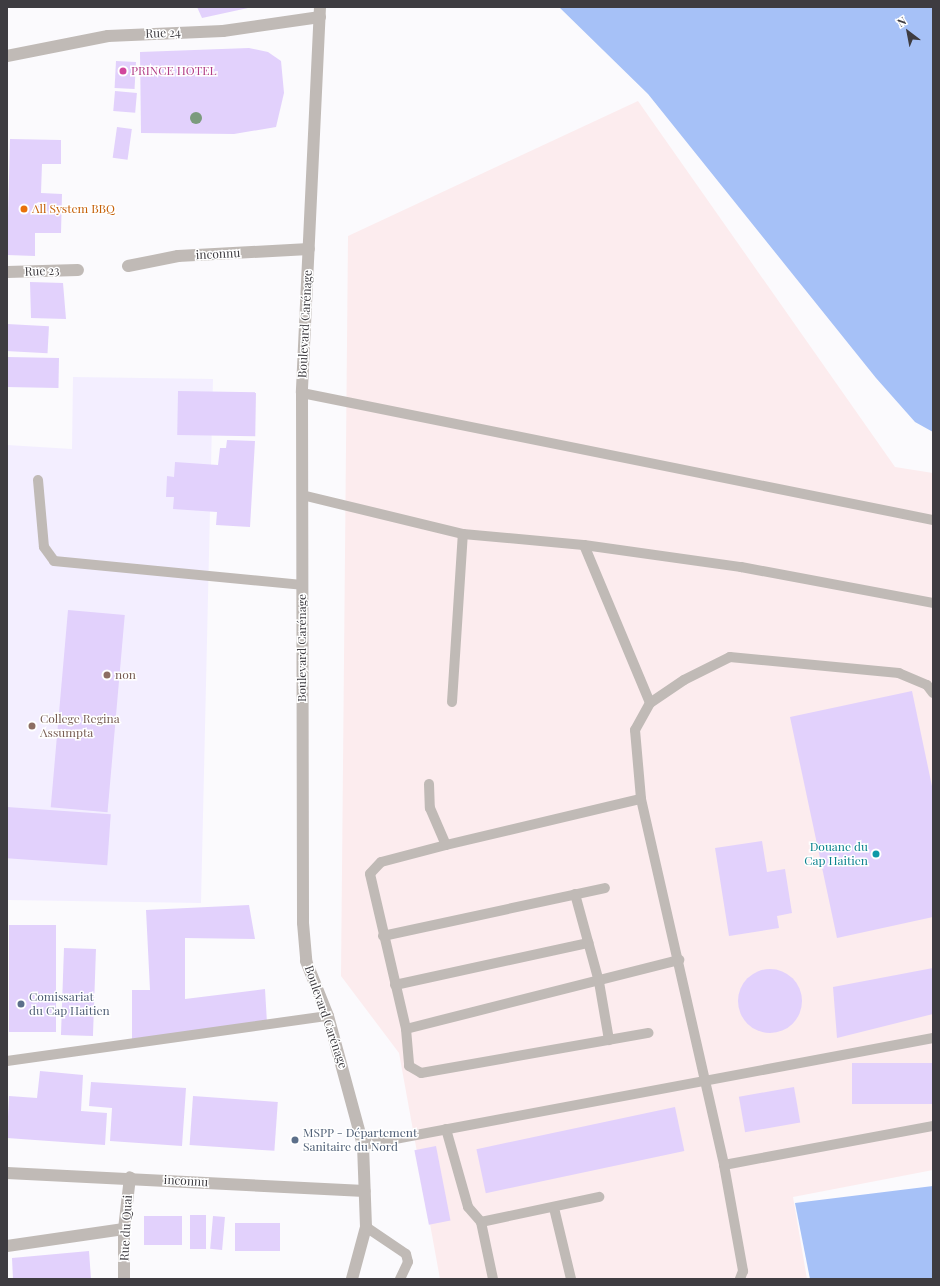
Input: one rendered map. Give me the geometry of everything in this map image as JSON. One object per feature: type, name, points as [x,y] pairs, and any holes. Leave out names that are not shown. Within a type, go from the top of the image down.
[{"type":"street","name":"Rue 24","points":[[7,56],[108,36],[223,31],[320,12]]},
{"type":"street","name":"Boulevard Carénage","points":[[320,12],[302,393],[303,923],[306,961],[328,1016],[363,1145],[366,1227],[352,1279]]},
{"type":"street","name":"inconnu","points":[[128,266],[178,256],[309,249]]},
{"type":"street","name":"Rue 23","points":[[7,272],[78,270]]},
{"type":"street","name":"inconnu","points":[[7,1173],[130,1177],[365,1192]]},
{"type":"street","name":"Rue du Quai","points":[[124,1279],[124,1229],[130,1177]]},
{"type":"street","points":[[7,1246],[124,1229]]},
{"type":"lane","points":[[302,393],[933,520]]},
{"type":"lane","points":[[38,480],[44,548],[54,561],[302,585]]},
{"type":"lane","points":[[302,495],[463,534],[584,546],[741,567],[933,604]]},
{"type":"lane","points":[[452,702],[463,534]]},
{"type":"lane","points":[[584,546],[650,703]]},
{"type":"lane","points":[[740,1279],[743,1271],[707,1081],[641,799],[635,730],[650,703],[684,680],[730,657],[899,673],[927,685],[933,693]]},
{"type":"lane","points":[[429,784],[430,808],[446,845]]},
{"type":"lane","points":[[641,799],[446,845],[381,862],[371,871],[384,936],[406,1029],[409,1066],[421,1073],[649,1033]]},
{"type":"lane","points":[[384,936],[605,888]]},
{"type":"lane","points":[[575,894],[599,982],[609,1040]]},
{"type":"lane","points":[[395,985],[588,943]]},
{"type":"lane","points":[[406,1029],[599,982],[679,960]]},
{"type":"lane","points":[[7,1061],[328,1016]]},
{"type":"lane","points":[[363,1145],[933,1038]]},
{"type":"lane","points":[[724,1165],[933,1126]]},
{"type":"lane","points":[[446,1130],[468,1207],[481,1222],[493,1279]]},
{"type":"lane","points":[[481,1222],[554,1208],[599,1197]]},
{"type":"lane","points":[[554,1208],[571,1279]]},
{"type":"lane","points":[[366,1227],[406,1254],[408,1262],[400,1279]]},
{"type":"shaded area","points":[[638,101],[895,467],[933,473],[933,1170],[793,1197],[807,1279],[440,1279],[399,1053],[341,976],[348,236]]},
{"type":"shaded area","name":"non","points":[[73,377],[213,379],[201,903],[7,900],[7,445],[72,449]]},
{"type":"water","points":[[559,7],[933,7],[933,432],[915,422],[876,378],[648,94]]},
{"type":"water","points":[[933,1186],[933,1279],[810,1279],[795,1203]]},
{"type":"building","points":[[197,7],[248,7],[248,8],[202,18]]},
{"type":"building","points":[[249,48],[268,52],[281,61],[284,93],[276,127],[234,134],[141,133],[140,52]]},
{"type":"building","points":[[116,61],[136,62],[135,89],[115,88]]},
{"type":"building","points":[[115,91],[137,93],[135,113],[113,111]]},
{"type":"building","points":[[117,127],[132,129],[128,160],[113,158]]},
{"type":"building","points":[[10,139],[61,140],[61,164],[42,164],[41,193],[62,194],[61,233],[35,233],[35,256],[7,255]]},
{"type":"building","points":[[30,282],[63,283],[66,319],[31,318]]},
{"type":"building","points":[[7,324],[49,326],[48,353],[7,351]]},
{"type":"building","points":[[7,357],[59,358],[58,388],[7,387]]},
{"type":"building","points":[[178,391],[256,392],[255,436],[177,435]]},
{"type":"building","points":[[227,440],[255,441],[250,527],[216,525],[217,512],[173,509],[174,497],[166,497],[167,476],[174,477],[175,462],[218,465],[220,448],[226,448]]},
{"type":"building","points":[[68,610],[125,615],[108,812],[51,807]]},
{"type":"building","name":"Douane du Cap Haitien","points":[[912,691],[933,791],[933,917],[837,938],[790,717]]},
{"type":"building","points":[[7,807],[111,814],[107,865],[7,858]]},
{"type":"building","points":[[762,841],[767,872],[785,869],[792,913],[777,916],[779,928],[729,936],[715,848]]},
{"type":"building","points":[[249,905],[255,939],[185,938],[185,999],[265,989],[267,1023],[132,1039],[132,990],[150,990],[146,910]]},
{"type":"building","points":[[9,925],[56,925],[56,1032],[9,1032]]},
{"type":"building","points":[[64,948],[96,949],[93,1036],[61,1035]]},
{"type":"building","points":[[933,968],[933,1014],[837,1038],[833,987]]},
{"type":"building","points":[[764,969],[776,969],[793,978],[800,989],[802,1001],[800,1013],[793,1024],[776,1033],[764,1033],[752,1028],[743,1019],[738,1007],[738,995],[743,983],[752,974]]},
{"type":"building","points":[[852,1063],[933,1063],[933,1104],[852,1104]]},
{"type":"building","points":[[40,1071],[83,1075],[81,1111],[107,1113],[105,1145],[7,1138],[9,1096],[37,1098]]},
{"type":"building","points":[[91,1082],[186,1088],[182,1146],[110,1141],[112,1108],[89,1106]]},
{"type":"building","points":[[794,1087],[800,1122],[745,1132],[739,1097]]},
{"type":"building","points":[[193,1096],[278,1102],[274,1151],[190,1145]]},
{"type":"building","points":[[675,1107],[684,1151],[486,1193],[476,1149]]},
{"type":"building","points":[[436,1146],[451,1221],[429,1225],[414,1150]]},
{"type":"building","points":[[190,1215],[206,1215],[206,1249],[190,1249]]},
{"type":"building","points":[[144,1216],[182,1216],[182,1245],[144,1245]]},
{"type":"building","points":[[213,1216],[225,1217],[222,1250],[210,1249]]},
{"type":"building","points":[[235,1223],[280,1223],[280,1251],[235,1251]]},
{"type":"building","points":[[89,1251],[91,1279],[13,1279],[12,1258]]},
{"type":"place","name":"PRINCE HOTEL","points":[[123,71]]},
{"type":"place","name":"All System BBQ","points":[[24,209]]},
{"type":"place","name":"non","points":[[107,675]]},
{"type":"place","name":"College Regina Assumpta","points":[[32,726]]},
{"type":"place","name":"Douane du Cap Haitien","points":[[876,854]]},
{"type":"place","name":"Comissariat du Cap Haitien","points":[[21,1004]]},
{"type":"place","name":"MSPP - Département Sanitaire du Nord","points":[[295,1140]]}]
